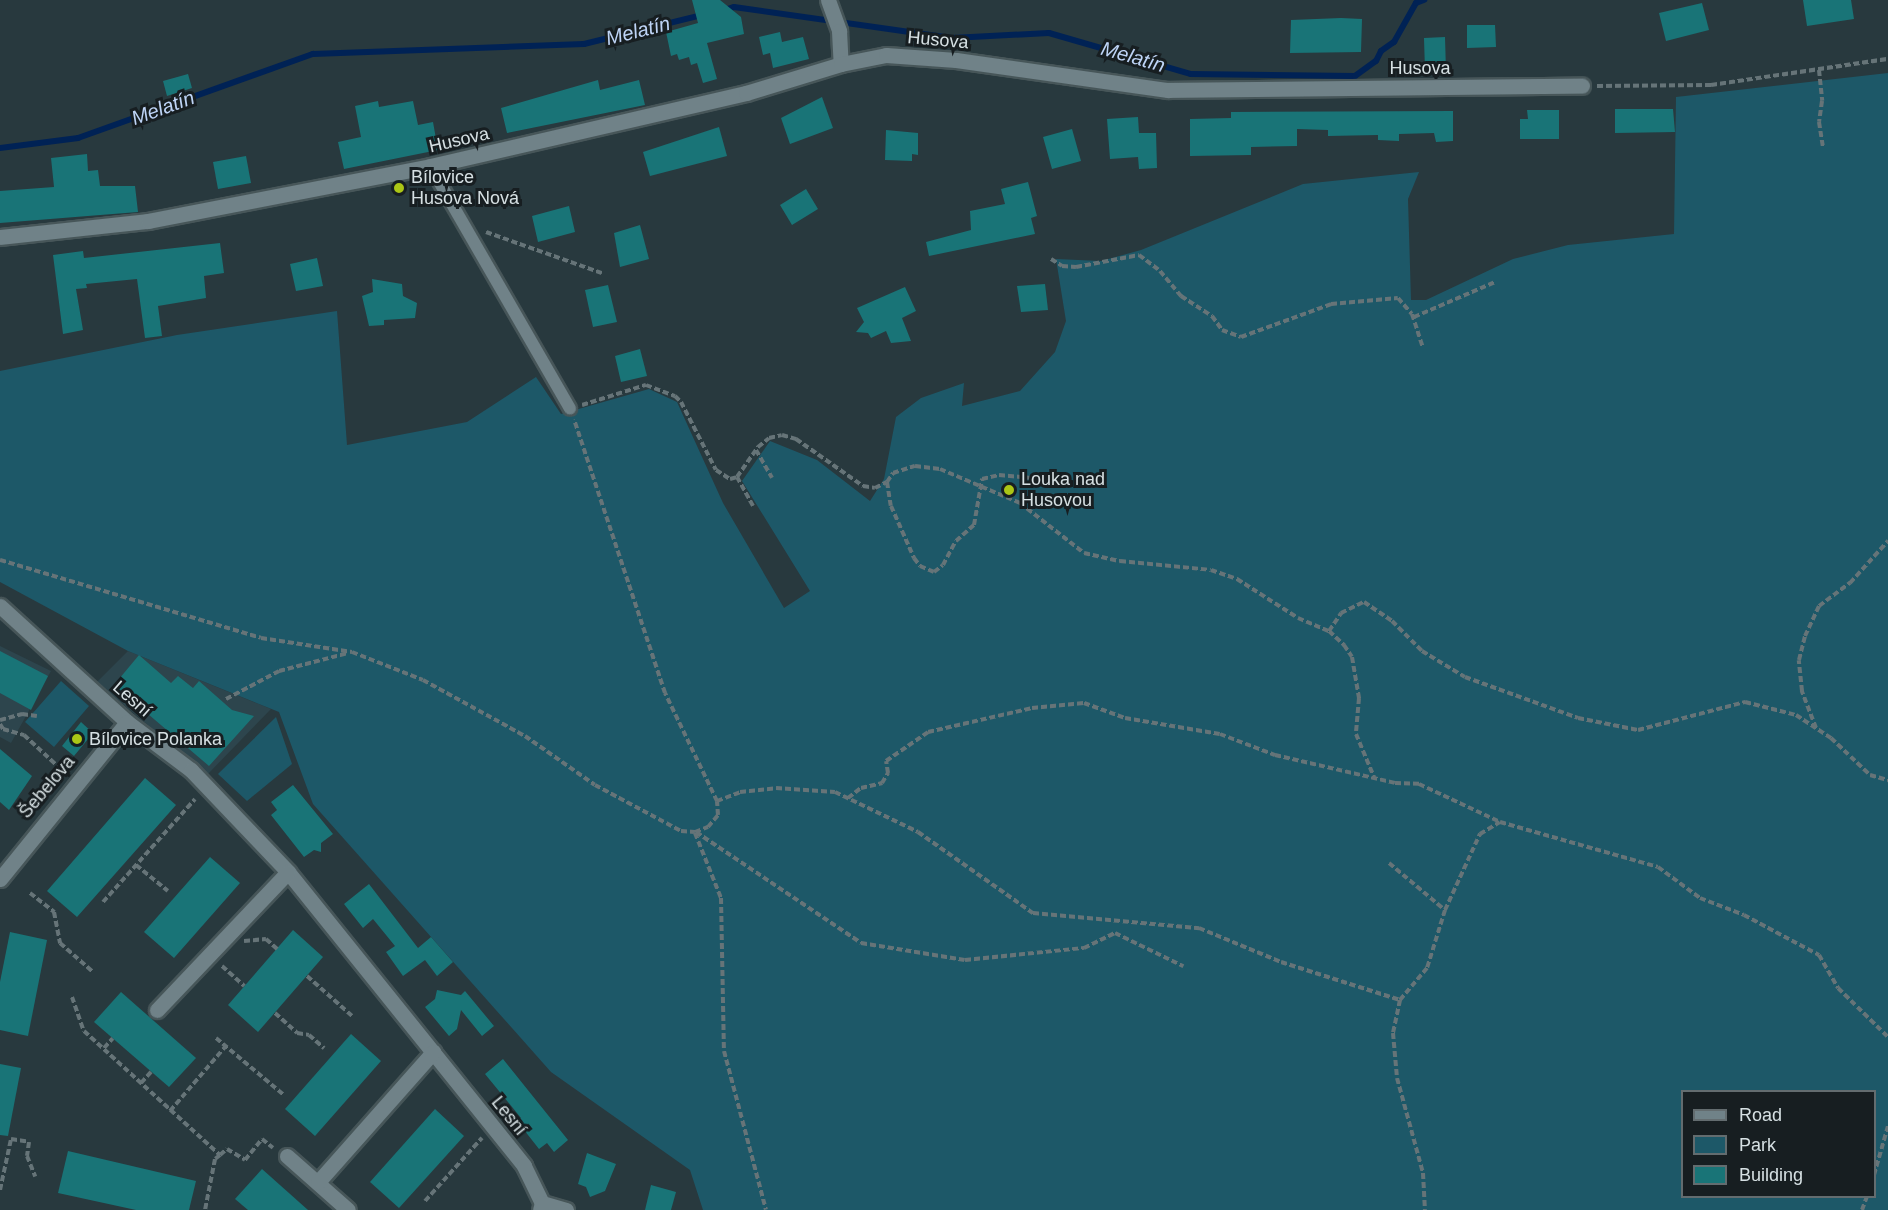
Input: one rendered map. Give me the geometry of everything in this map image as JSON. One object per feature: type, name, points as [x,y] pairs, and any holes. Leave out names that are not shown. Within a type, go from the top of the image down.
[{"type":"street","points":[[830,6],[839,31],[841,64]]},
{"type":"street","name":"Husova","points":[[0,237],[148,221],[430,166],[746,93],[841,64],[886,55],[956,60],[1168,90],[1582,86]]},
{"type":"street","name":"Lesní","points":[[0,606],[127,722],[191,770],[288,872],[524,1166],[541,1207]]},
{"type":"street","name":"Šebelova","points":[[0,879],[36,829],[127,722]]},
{"type":"street","points":[[157,1010],[288,872]]},
{"type":"street","points":[[318,1182],[433,1052]]},
{"type":"street","points":[[287,1156],[348,1210]]},
{"type":"street","points":[[541,1207],[566,1210]]},
{"type":"lane","points":[[430,166],[570,408]]},
{"type":"path","points":[[1582,86],[1711,85],[1888,59]]},
{"type":"path","points":[[1819,70],[1822,101],[1819,122],[1823,147]]},
{"type":"path","points":[[463,224],[602,273]]},
{"type":"path","points":[[1051,259],[1054,263],[1076,267],[1139,255],[1160,271],[1181,296],[1212,316],[1222,330],[1241,336],[1331,304],[1398,298],[1414,317],[1423,347]]},
{"type":"path","points":[[1414,317],[1495,282]]},
{"type":"path","points":[[0,560],[250,635],[352,652],[423,680],[525,736],[595,785],[681,831],[695,832],[708,827],[718,815],[717,801],[665,693],[570,408],[646,386],[675,396],[716,470],[730,479],[737,477],[756,450],[769,438],[783,435],[796,439],[863,486],[875,488],[887,482],[893,473],[921,465],[978,483],[1031,510],[1051,530],[1084,552],[1120,561],[1221,573],[1329,632],[1352,657],[1359,698],[1356,734],[1374,777]]},
{"type":"path","points":[[756,450],[772,478]]},
{"type":"path","points":[[978,483],[999,475],[1052,480]]},
{"type":"path","points":[[737,477],[753,506]]},
{"type":"path","points":[[887,482],[891,506],[914,558],[920,566],[934,572],[943,565],[956,542],[974,525],[980,501],[978,483]]},
{"type":"path","points":[[1816,729],[1802,691],[1799,660],[1805,636],[1819,606],[1850,583],[1888,541]]},
{"type":"path","points":[[1329,632],[1341,613],[1364,602],[1392,621],[1422,651],[1466,677],[1578,718],[1614,725],[1638,729],[1745,702],[1796,715],[1831,738],[1870,775],[1888,780]]},
{"type":"path","points":[[226,699],[279,671],[352,652]]},
{"type":"path","points":[[848,798],[861,788],[882,783],[888,773],[885,761],[928,732],[1032,708],[1084,703],[1125,718],[1220,734],[1275,755],[1374,777],[1419,784],[1500,822],[1658,867],[1700,898],[1808,947],[1819,955],[1838,988],[1888,1037]]},
{"type":"path","points":[[37,716],[22,714],[0,722],[3,729],[24,735],[67,774]]},
{"type":"path","points":[[717,801],[740,792],[776,788],[835,792],[918,832],[1033,913],[1199,928],[1281,962],[1400,1000]]},
{"type":"path","points":[[103,902],[198,796]]},
{"type":"path","points":[[1425,1210],[1422,1173],[1397,1078],[1393,1033],[1400,1000],[1427,968],[1445,910],[1480,834],[1500,822]]},
{"type":"path","points":[[695,832],[861,943],[965,960],[1084,948],[1115,933],[1183,966]]},
{"type":"path","points":[[695,832],[721,898],[724,1051],[766,1210]]},
{"type":"path","points":[[1389,863],[1445,910]]},
{"type":"path","points":[[136,866],[168,891]]},
{"type":"path","points":[[30,893],[54,912],[60,943],[93,972]]},
{"type":"path","points":[[240,936],[246,943],[266,939],[277,949]]},
{"type":"path","points":[[217,961],[244,986]]},
{"type":"path","points":[[307,976],[352,1016]]},
{"type":"path","points":[[72,997],[84,1031],[220,1155]]},
{"type":"path","points":[[275,1012],[297,1033],[309,1035],[324,1048]]},
{"type":"path","points":[[104,1048],[112,1038]]},
{"type":"path","points":[[216,1038],[284,1095]]},
{"type":"path","points":[[170,1111],[226,1046]]},
{"type":"path","points":[[141,1083],[151,1072]]},
{"type":"path","points":[[1876,1171],[1888,1125]]},
{"type":"path","points":[[425,1201],[486,1133]]},
{"type":"path","points":[[0,1190],[10,1139],[29,1142],[27,1156],[35,1176]]},
{"type":"path","points":[[205,1210],[215,1159],[227,1149],[245,1160],[262,1139],[287,1156]]},
{"type":"shaded area","points":[[0,646],[51,671],[11,743],[0,737]]},
{"type":"shaded area","points":[[128,651],[271,709],[207,775],[97,682]]},
{"type":"green space","points":[[1888,73],[1888,1210],[703,1210],[690,1170],[551,1072],[313,804],[279,712],[128,651],[0,582],[0,371],[177,335],[337,311],[347,445],[467,422],[536,377],[561,414],[649,389],[677,402],[723,503],[784,608],[810,591],[742,481],[770,441],[817,460],[870,501],[884,479],[896,417],[921,398],[964,383],[962,406],[1020,391],[1055,352],[1066,321],[1056,259],[1101,261],[1141,250],[1303,184],[1419,172],[1408,199],[1411,300],[1426,300],[1513,259],[1568,245],[1674,234],[1676,97]]},
{"type":"green space","points":[[61,681],[89,706],[54,747],[25,722]]},
{"type":"green space","points":[[276,717],[292,764],[247,801],[218,774]]},
{"type":"building","points":[[692,0],[720,0],[741,17],[744,34],[707,43],[717,79],[703,83],[697,63],[691,65],[689,57],[679,60],[677,54],[671,56],[666,32],[698,23]]},
{"type":"building","points":[[1803,0],[1851,0],[1854,19],[1807,26]]},
{"type":"building","points":[[1702,3],[1709,30],[1666,41],[1659,13]]},
{"type":"building","points":[[1362,19],[1361,52],[1290,53],[1291,20]]},
{"type":"building","points":[[1467,25],[1495,25],[1496,47],[1467,48]]},
{"type":"building","points":[[780,32],[782,42],[803,37],[809,59],[773,68],[770,53],[763,55],[759,37]]},
{"type":"building","points":[[1445,37],[1446,71],[1425,71],[1424,38]]},
{"type":"building","points":[[188,74],[192,88],[167,96],[163,81]]},
{"type":"building","points":[[598,80],[600,90],[639,80],[645,105],[507,133],[501,108]]},
{"type":"building","points":[[822,97],[833,128],[790,144],[781,118]]},
{"type":"building","points":[[378,101],[379,107],[413,101],[418,125],[433,122],[438,150],[344,169],[338,142],[361,137],[355,106]]},
{"type":"building","points":[[1615,109],[1673,109],[1675,132],[1615,133]]},
{"type":"building","points":[[1527,110],[1559,110],[1559,139],[1520,139],[1520,119],[1528,119]]},
{"type":"building","points":[[1453,111],[1453,141],[1436,142],[1434,133],[1399,134],[1399,141],[1378,140],[1378,135],[1328,136],[1328,130],[1297,129],[1297,146],[1251,147],[1251,155],[1190,156],[1190,119],[1231,118],[1231,112]]},
{"type":"building","points":[[1138,117],[1139,133],[1156,133],[1157,168],[1139,169],[1138,157],[1110,159],[1107,119]]},
{"type":"building","points":[[719,127],[727,156],[650,176],[643,152]]},
{"type":"building","points":[[1072,129],[1081,161],[1052,169],[1043,137]]},
{"type":"building","points":[[886,130],[918,133],[918,155],[912,154],[912,161],[885,160]]},
{"type":"building","points":[[87,154],[88,171],[98,170],[100,186],[135,186],[138,212],[0,223],[0,191],[54,187],[51,158]]},
{"type":"building","points":[[246,156],[251,183],[218,189],[213,162]]},
{"type":"building","points":[[1028,182],[1037,216],[1031,218],[1035,234],[929,256],[926,242],[971,230],[970,211],[1005,204],[1001,189]]},
{"type":"building","points":[[806,189],[818,209],[792,225],[780,205]]},
{"type":"building","points":[[569,206],[575,232],[538,242],[532,216]]},
{"type":"building","points":[[640,225],[649,259],[620,267],[614,233]]},
{"type":"building","points":[[220,243],[224,273],[204,276],[206,298],[158,306],[162,336],[145,338],[137,279],[86,284],[87,288],[76,289],[83,330],[63,334],[53,255],[83,251],[84,258]]},
{"type":"building","points":[[317,258],[323,286],[296,291],[290,264]]},
{"type":"building","points":[[372,279],[402,284],[403,296],[417,303],[415,318],[384,320],[384,325],[369,326],[362,296],[373,292]]},
{"type":"building","points":[[1045,284],[1048,310],[1021,312],[1017,286]]},
{"type":"building","points":[[608,285],[617,322],[593,327],[585,290]]},
{"type":"building","points":[[905,287],[916,311],[902,318],[911,341],[891,343],[886,331],[871,338],[868,333],[856,332],[864,322],[857,308]]},
{"type":"building","points":[[640,349],[647,376],[621,382],[615,356]]},
{"type":"building","points":[[0,651],[48,676],[31,710],[0,693]]},
{"type":"building","points":[[139,655],[171,683],[178,676],[193,688],[199,681],[232,710],[254,716],[209,766],[114,685]]},
{"type":"building","name":"Bílovice Polanka","points":[[81,722],[93,733],[74,756],[62,746]]},
{"type":"building","points":[[0,749],[32,776],[9,810],[0,802]]},
{"type":"building","points":[[145,778],[176,805],[77,917],[47,891]]},
{"type":"building","points":[[293,785],[333,834],[321,843],[321,852],[314,850],[304,857],[271,815],[277,810],[271,802]]},
{"type":"building","points":[[210,857],[240,883],[174,958],[144,932]]},
{"type":"building","points":[[369,884],[418,948],[431,937],[453,962],[437,976],[425,960],[403,976],[386,952],[395,946],[373,919],[363,928],[344,904]]},
{"type":"building","points":[[293,930],[323,957],[258,1032],[228,1005]]},
{"type":"building","points":[[10,932],[47,940],[28,1036],[0,1030],[0,982]]},
{"type":"building","points":[[437,990],[461,995],[465,991],[494,1026],[482,1036],[461,1010],[457,1029],[449,1036],[425,1007],[435,999]]},
{"type":"building","points":[[121,992],[196,1058],[169,1087],[94,1022]]},
{"type":"building","points":[[351,1034],[381,1061],[315,1136],[285,1109]]},
{"type":"building","points":[[503,1059],[568,1140],[554,1152],[547,1143],[539,1149],[517,1121],[521,1118],[485,1074]]},
{"type":"building","points":[[0,1064],[21,1068],[8,1136],[0,1135]]},
{"type":"building","points":[[435,1109],[464,1136],[399,1208],[370,1182]]},
{"type":"building","points":[[68,1151],[196,1181],[189,1210],[136,1210],[58,1193]]},
{"type":"building","points":[[587,1153],[616,1164],[605,1191],[590,1197],[586,1187],[578,1184]]},
{"type":"building","points":[[262,1169],[308,1210],[248,1210],[235,1199]]},
{"type":"building","points":[[651,1185],[676,1192],[671,1210],[645,1210]]},
{"type":"waterway","name":"Melatín","points":[[724,10],[734,7],[952,38],[1049,33],[1191,74],[1355,76],[1376,61],[1381,51],[1394,42],[1416,3],[1424,0]]},
{"type":"waterway","name":"Melatín","points":[[0,148],[78,138],[313,54],[584,44],[702,15]]},
{"type":"place","name":"Bílovice Husova Nová","points":[[399,188]]},
{"type":"place","name":"Louka nad Husovou","points":[[1009,490]]},
{"type":"place","name":"Bílovice Polanka","points":[[77,739]]}]
